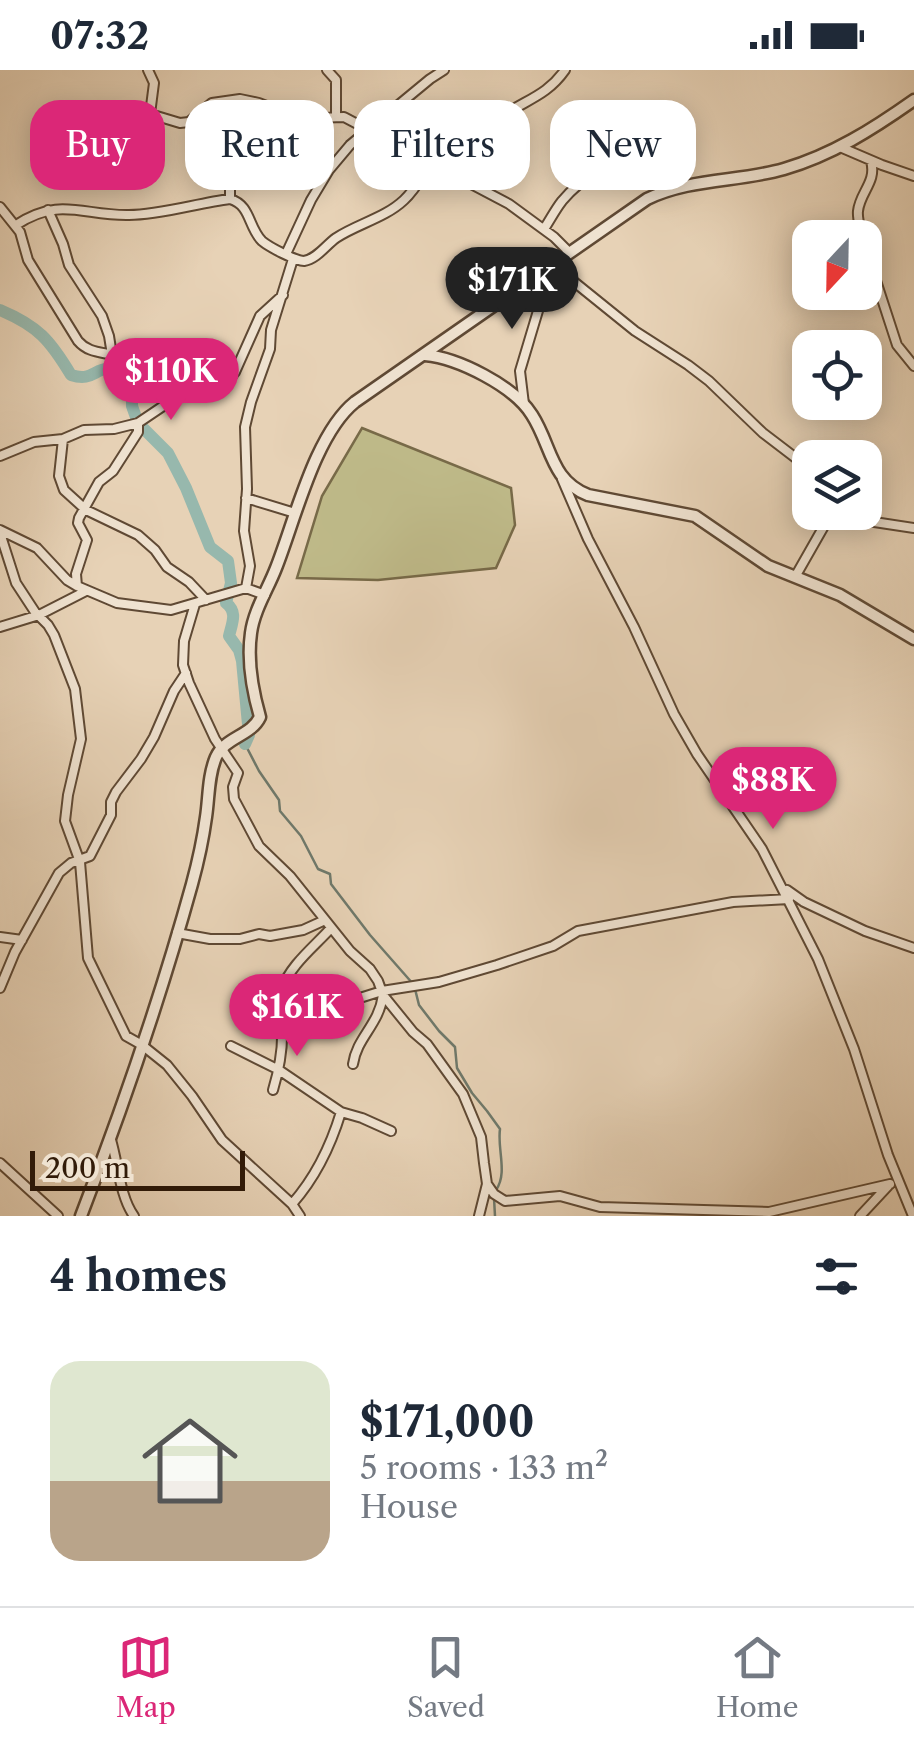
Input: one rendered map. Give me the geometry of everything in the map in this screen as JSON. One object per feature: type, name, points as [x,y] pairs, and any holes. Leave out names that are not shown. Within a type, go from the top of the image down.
[{"type":"street","points":[[148,70],[154,83],[152,100]]},
{"type":"street","points":[[327,70],[337,75],[336,116]]},
{"type":"street","points":[[400,100],[428,74],[444,70]]},
{"type":"street","points":[[530,102],[565,70]]},
{"type":"street","points":[[165,118],[189,122],[212,103],[240,99],[288,114],[354,121]]},
{"type":"street","points":[[696,184],[784,169],[840,148],[914,100]]},
{"type":"street","points":[[246,588],[250,566],[244,531],[245,427],[251,402],[270,349],[289,256],[322,178],[354,141]]},
{"type":"street","points":[[840,148],[914,176]]},
{"type":"street","points":[[859,220],[858,210],[874,170],[871,161]]},
{"type":"street","points":[[230,190],[230,199]]},
{"type":"street","points":[[16,226],[33,214],[48,210],[128,215],[230,199],[245,208],[263,242],[304,261],[334,239],[394,208],[413,190]]},
{"type":"street","points":[[483,190],[544,229],[569,252]]},
{"type":"street","points":[[544,229],[574,190]]},
{"type":"street","points":[[81,1216],[110,1140],[177,933],[200,852],[212,768],[220,749],[260,717],[251,685],[252,626],[295,513],[341,415],[569,252],[666,190]]},
{"type":"street","points":[[0,207],[16,226],[28,260],[83,347],[121,357],[146,374],[168,401]]},
{"type":"street","points":[[48,210],[70,265],[102,316],[112,355]]},
{"type":"street","points":[[524,404],[520,384],[524,356],[552,264]]},
{"type":"street","points":[[552,264],[635,331],[688,365],[792,456]]},
{"type":"street","points":[[0,456],[34,442],[63,439],[84,430],[138,423],[187,390],[208,389],[227,382],[260,316],[283,295]]},
{"type":"street","points":[[882,299],[897,344],[914,366]]},
{"type":"street","points":[[424,355],[441,356],[493,382],[524,404],[533,416],[588,540],[674,714],[696,754],[762,849],[818,960],[913,1216]]},
{"type":"street","points":[[82,589],[76,574],[87,540],[78,523],[99,482],[113,472],[138,432],[138,423]]},
{"type":"street","points":[[63,439],[59,476],[64,490],[86,510],[138,535],[166,567],[189,582],[206,600]]},
{"type":"street","points":[[562,479],[588,495],[695,516],[768,566],[840,595],[914,639]]},
{"type":"street","points":[[246,498],[295,513]]},
{"type":"street","points":[[882,523],[914,528]]},
{"type":"street","points":[[796,577],[822,530]]},
{"type":"street","points":[[0,532],[37,548],[67,580],[117,603],[170,610],[246,588],[265,595]]},
{"type":"street","points":[[0,532],[16,583],[54,635],[78,708],[81,739],[65,820],[80,862],[86,954],[126,1036],[173,1072],[229,1147],[292,1204],[300,1216]]},
{"type":"street","points":[[0,628],[39,616],[82,589]]},
{"type":"street","points":[[195,604],[182,656],[220,749],[238,773],[234,799],[258,846],[290,876],[370,969],[382,993],[463,1094],[481,1137],[487,1184],[478,1216]]},
{"type":"street","points":[[0,988],[59,873],[90,856],[112,815],[111,802],[116,792],[142,759],[186,672]]},
{"type":"street","points":[[779,881],[804,902],[871,934],[914,948]]},
{"type":"street","points":[[280,1002],[301,1007],[363,999],[496,965],[553,946],[578,931],[732,902],[789,899]]},
{"type":"street","points":[[177,933],[240,939],[328,924]]},
{"type":"street","points":[[273,1090],[279,1070],[283,987],[328,924]]},
{"type":"street","points":[[0,937],[22,940]]},
{"type":"street","points":[[353,1064],[360,1043],[378,1015],[382,993]]},
{"type":"street","points":[[231,1046],[279,1070],[341,1112],[391,1131]]},
{"type":"street","points":[[292,1204],[313,1176],[341,1112]]},
{"type":"street","points":[[110,1140],[124,1199],[134,1216]]},
{"type":"street","points":[[0,1163],[58,1216]]},
{"type":"street","points":[[860,1216],[897,1176]]},
{"type":"street","points":[[487,1184],[506,1201],[560,1196],[600,1207],[769,1212],[890,1184]]},
{"type":"shaded area","points":[[362,428],[511,488],[515,525],[496,568],[378,580],[297,578],[322,496]]},
{"type":"waterway","points":[[0,310],[42,335],[71,375],[87,376],[108,369],[126,375],[138,423],[168,453],[210,547],[228,561],[231,583],[226,603],[233,618],[229,636],[242,661],[249,735],[245,744]]},
{"type":"waterway","points":[[245,744],[279,800],[280,811],[301,836],[318,869],[330,874],[331,884],[414,985],[419,1005],[455,1047],[457,1068],[500,1129],[501,1176],[496,1190]]},
{"type":"waterway","points":[[494,1198],[495,1216]]}]
